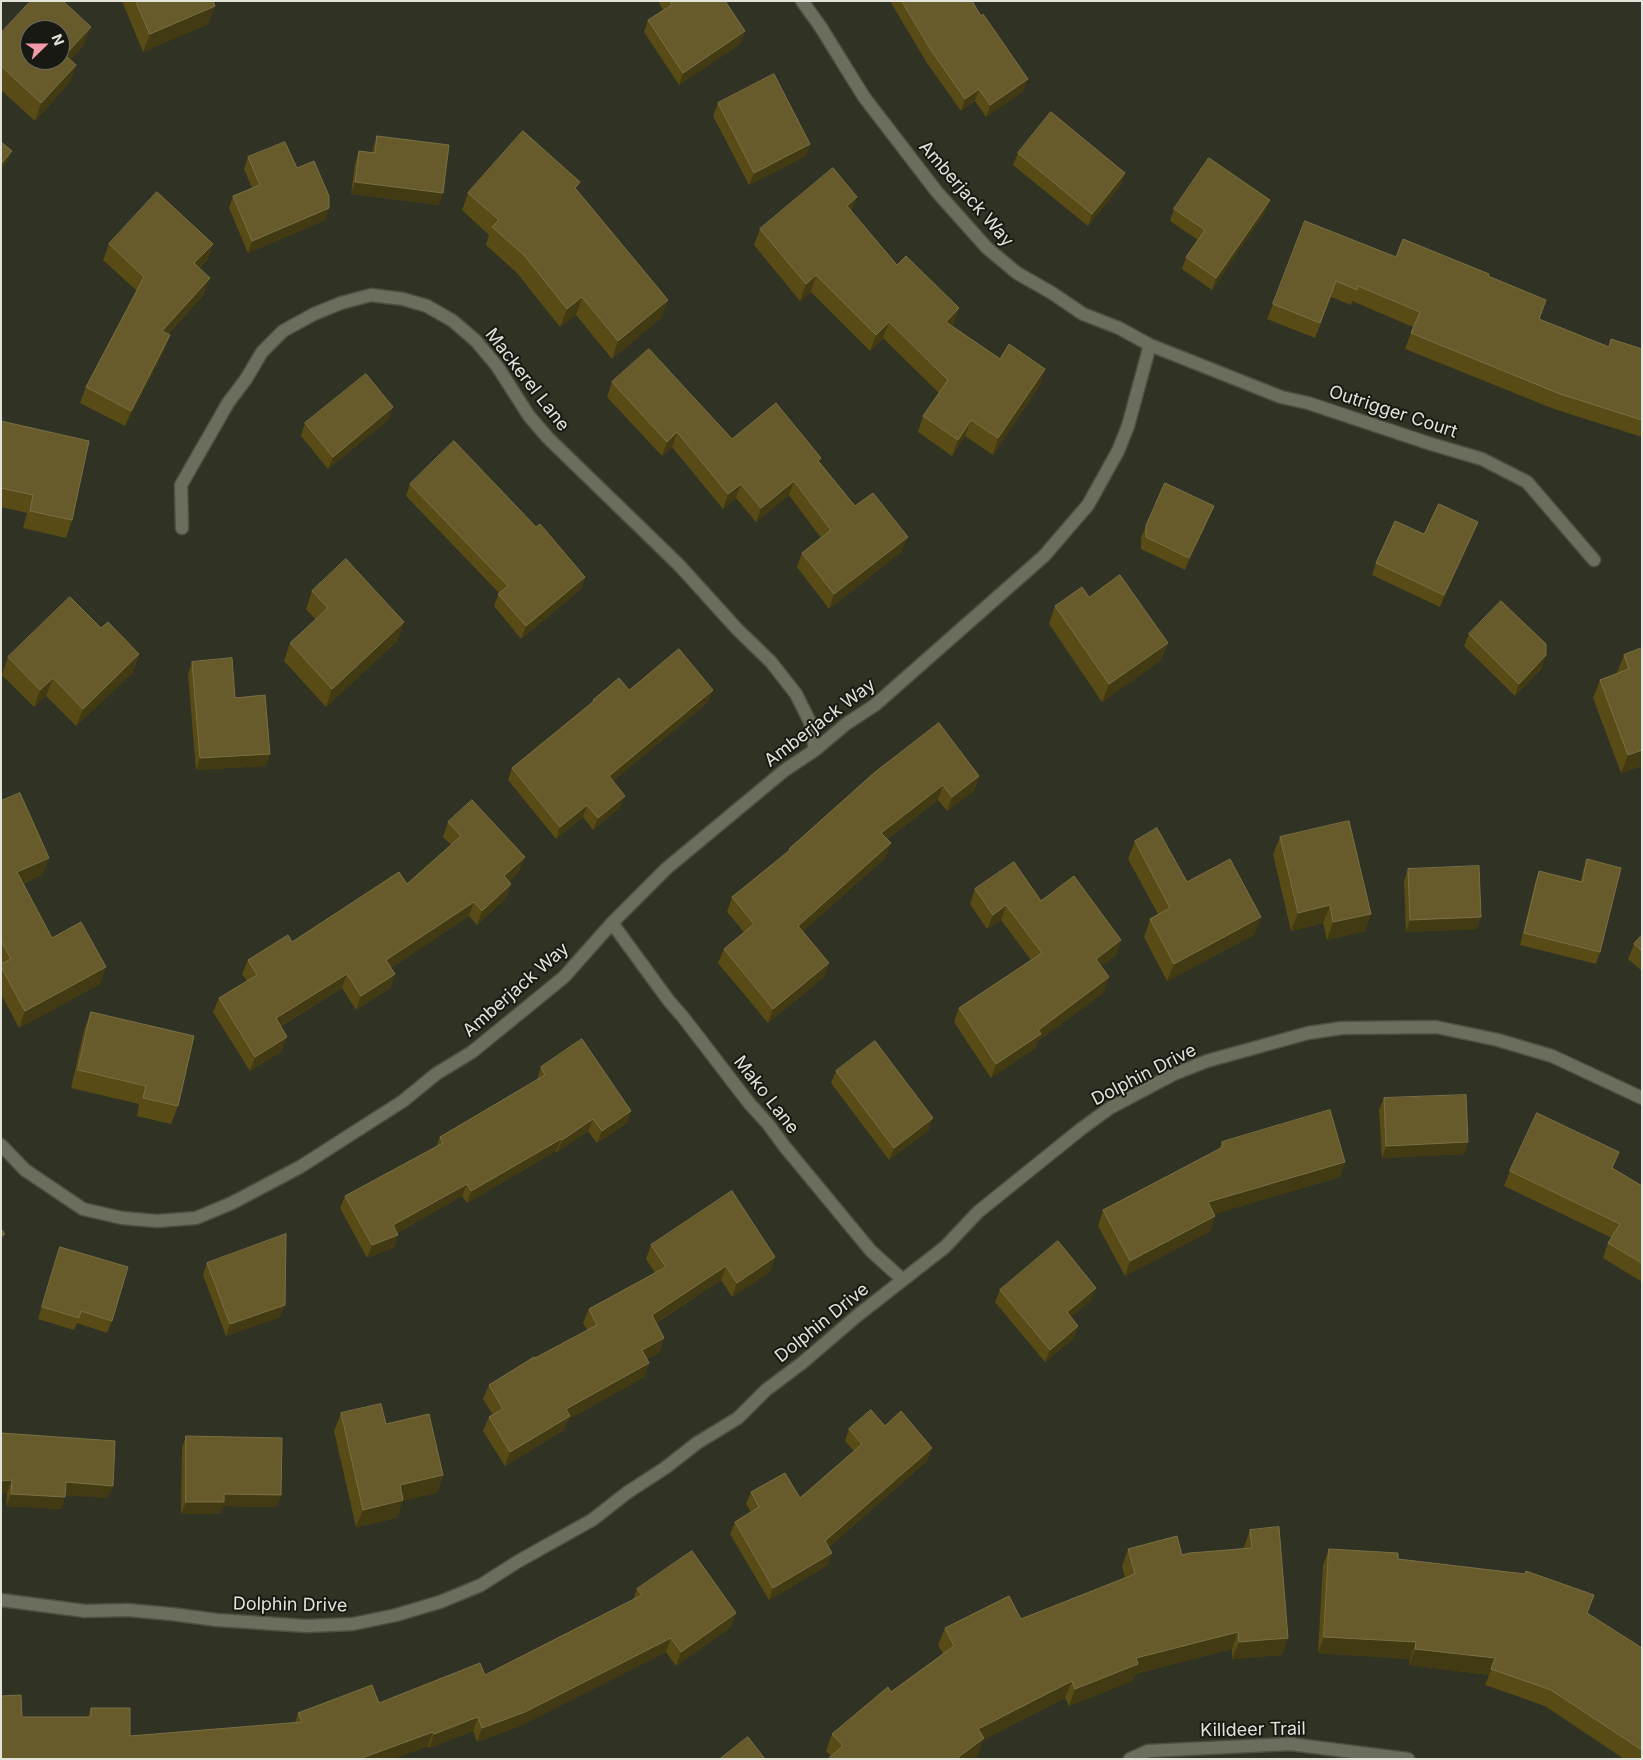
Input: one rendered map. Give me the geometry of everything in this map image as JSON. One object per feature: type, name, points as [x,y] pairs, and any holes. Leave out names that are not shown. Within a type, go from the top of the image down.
[{"type":"street","name":"Amberjack Way","points":[[1,1146],[25,1170],[83,1209],[122,1218],[157,1221],[196,1218],[232,1203],[300,1167],[402,1101],[436,1074],[472,1052],[564,977],[612,924],[667,868],[785,770],[815,750],[932,656],[961,628],[1044,556],[1088,505],[1118,451],[1128,426],[1150,345],[1119,328],[1083,314],[1017,273],[987,248],[937,192],[864,97],[820,26],[802,1]]},
{"type":"street","name":"Mackerel Lane","points":[[182,528],[181,486],[228,404],[262,352],[283,331],[314,314],[341,303],[371,295],[402,299],[427,306],[453,321],[476,341],[497,366],[529,416],[548,438],[679,565],[771,662],[796,694],[810,722],[815,750]]},
{"type":"street","name":"Outrigger Court","points":[[1150,345],[1281,397],[1308,403],[1482,459],[1527,482],[1594,560]]},
{"type":"street","name":"Mako Lane","points":[[612,924],[668,1001],[749,1103],[871,1251],[903,1280]]},
{"type":"street","name":"Dolphin Drive","points":[[1,1600],[85,1610],[128,1610],[217,1620],[306,1626],[353,1624],[396,1615],[440,1602],[481,1585],[517,1562],[592,1520],[698,1443],[738,1418],[766,1390],[944,1247],[978,1212],[1081,1128],[1110,1108],[1174,1074],[1208,1061],[1308,1033],[1342,1028],[1436,1027],[1498,1040],[1552,1056],[1642,1098]]},
{"type":"street","name":"Killdeer Trail","points":[[1130,1759],[1148,1751],[1290,1744],[1408,1759]]},
{"type":"building","points":[[31,1],[63,1],[91,27],[70,50],[70,20],[20,20],[20,70],[70,70],[70,60],[76,65],[41,103],[1,66],[1,33]]},
{"type":"building","points":[[136,1],[213,1],[215,6],[150,34]]},
{"type":"building","points":[[670,1],[725,1],[745,31],[683,73],[648,20],[672,5]]},
{"type":"building","points":[[902,1],[972,1],[1028,79],[990,105],[979,89],[965,99],[931,50]]},
{"type":"building","points":[[774,74],[810,144],[754,173],[718,103]]},
{"type":"building","points":[[1051,112],[1125,173],[1092,214],[1018,153]]},
{"type":"building","points":[[523,131],[580,182],[575,188],[668,300],[618,341],[582,297],[567,309],[524,255],[492,227],[499,220],[468,193]]},
{"type":"building","points":[[377,136],[449,145],[443,193],[355,182],[359,151],[375,153]]},
{"type":"building","points":[[1,142],[12,151],[1,164]]},
{"type":"building","points":[[285,142],[297,168],[314,161],[329,196],[329,208],[252,241],[233,196],[260,185],[248,157]]},
{"type":"building","points":[[1209,158],[1270,200],[1216,278],[1186,257],[1205,230],[1174,209]]},
{"type":"building","points":[[833,168],[857,197],[847,206],[897,265],[906,256],[959,308],[946,322],[1000,359],[1009,344],[1045,369],[998,438],[971,420],[958,440],[923,416],[948,380],[889,322],[876,335],[816,275],[806,284],[760,229]]},
{"type":"building","points":[[157,192],[213,244],[194,263],[210,278],[162,331],[170,335],[131,411],[86,387],[144,277],[109,244]]},
{"type":"building","points":[[1305,221],[1396,257],[1403,239],[1489,274],[1488,276],[1546,300],[1539,319],[1609,347],[1611,339],[1642,349],[1642,420],[1560,394],[1411,333],[1420,312],[1358,286],[1357,290],[1336,281],[1320,323],[1273,304]]},
{"type":"building","points":[[649,349],[732,439],[776,403],[821,458],[818,461],[855,506],[873,493],[908,537],[834,594],[802,553],[831,530],[794,481],[761,508],[741,484],[728,494],[677,432],[667,442],[612,382]]},
{"type":"building","points":[[366,374],[393,407],[333,457],[305,423]]},
{"type":"building","points":[[1,421],[89,441],[72,520],[30,511],[33,495],[1,488]]},
{"type":"building","points":[[454,441],[536,527],[540,524],[585,577],[526,626],[498,594],[508,586],[410,484]]},
{"type":"building","points":[[1165,483],[1214,506],[1189,558],[1146,537],[1146,526]]},
{"type":"building","points":[[1439,504],[1478,522],[1444,595],[1376,563],[1395,521],[1424,534]]},
{"type":"building","points":[[346,559],[404,622],[332,689],[290,643],[328,608],[312,591]]},
{"type":"building","points":[[1120,575],[1168,643],[1109,684],[1055,606],[1082,587],[1089,597]]},
{"type":"building","points":[[70,597],[101,628],[108,622],[139,654],[83,709],[53,678],[40,690],[8,657]]},
{"type":"building","points":[[1501,601],[1546,644],[1546,655],[1519,684],[1469,634]]},
{"type":"building","points":[[1642,648],[1642,750],[1628,755],[1600,680],[1629,669],[1624,655]]},
{"type":"building","points":[[679,649],[713,690],[609,776],[625,796],[598,818],[587,805],[560,827],[512,768],[594,701],[619,678],[629,690]]},
{"type":"building","points":[[232,658],[235,698],[265,695],[270,754],[200,758],[192,662]]},
{"type":"building","points":[[939,723],[979,776],[952,797],[943,785],[881,833],[891,843],[798,926],[829,963],[773,1009],[724,949],[754,924],[732,897],[790,850],[874,773]]},
{"type":"building","points":[[20,793],[49,858],[17,872],[52,938],[81,922],[106,967],[25,1011],[1,967],[1,964],[11,959],[1,941],[1,801]]},
{"type":"building","points":[[472,800],[525,857],[504,876],[511,884],[482,911],[474,902],[386,960],[395,974],[361,996],[347,974],[276,1018],[287,1037],[255,1057],[219,998],[257,975],[248,960],[288,935],[292,942],[399,872],[407,884],[461,836],[448,822]]},
{"type":"building","points":[[1349,821],[1371,914],[1333,922],[1330,905],[1298,913],[1280,837]]},
{"type":"building","points":[[1157,828],[1187,882],[1230,859],[1261,917],[1174,964],[1150,919],[1170,908],[1135,841]]},
{"type":"building","points":[[1587,859],[1621,868],[1600,952],[1524,933],[1539,871],[1582,882]]},
{"type":"building","points":[[1014,862],[1041,901],[1074,876],[1121,940],[1096,959],[1109,977],[1038,1030],[1041,1034],[996,1064],[959,1008],[1042,953],[1006,905],[993,915],[975,889]]},
{"type":"building","points":[[1479,866],[1481,917],[1410,920],[1408,869]]},
{"type":"building","points":[[1642,935],[1642,951],[1634,944]]},
{"type":"building","points":[[91,1012],[194,1036],[178,1106],[143,1098],[146,1086],[78,1070]]},
{"type":"building","points":[[582,1039],[631,1111],[602,1131],[593,1119],[562,1140],[471,1191],[467,1184],[393,1225],[398,1235],[372,1245],[345,1196],[443,1143],[440,1137],[545,1075],[541,1067]]},
{"type":"building","points":[[875,1041],[933,1118],[894,1148],[836,1071]]},
{"type":"building","points":[[1466,1095],[1468,1142],[1386,1146],[1384,1098]]},
{"type":"building","points":[[1330,1110],[1345,1162],[1208,1202],[1215,1216],[1130,1261],[1103,1210],[1223,1147],[1222,1142]]},
{"type":"building","points":[[1537,1113],[1619,1152],[1612,1168],[1642,1186],[1642,1263],[1608,1243],[1620,1224],[1510,1171]]},
{"type":"building","points":[[732,1191],[775,1257],[737,1283],[726,1266],[652,1315],[664,1338],[642,1350],[649,1363],[566,1409],[570,1416],[510,1452],[489,1417],[503,1409],[489,1385],[534,1357],[597,1325],[589,1309],[666,1267],[651,1245]]},
{"type":"building","points":[[1,1229],[5,1234],[1,1237]]},
{"type":"building","points":[[286,1234],[285,1305],[230,1324],[207,1263]]},
{"type":"building","points":[[1058,1241],[1096,1288],[1067,1312],[1078,1326],[1050,1350],[1000,1290]]},
{"type":"building","points":[[60,1247],[128,1267],[112,1321],[81,1311],[79,1318],[42,1307]]},
{"type":"building","points":[[381,1404],[386,1424],[429,1414],[443,1475],[400,1485],[403,1500],[363,1510],[341,1413]]},
{"type":"building","points":[[871,1410],[885,1426],[901,1411],[932,1448],[825,1541],[832,1553],[773,1588],[735,1522],[759,1507],[751,1492],[785,1473],[800,1498],[862,1444],[849,1429]]},
{"type":"building","points":[[1,1433],[115,1441],[113,1486],[66,1482],[65,1497],[11,1494],[12,1480],[1,1481]]},
{"type":"building","points":[[186,1436],[282,1438],[281,1495],[224,1494],[224,1502],[186,1502]]},
{"type":"building","points":[[1279,1527],[1288,1638],[1239,1642],[1238,1632],[1136,1658],[1138,1664],[1075,1689],[1072,1681],[978,1729],[984,1738],[956,1759],[828,1759],[843,1746],[832,1734],[888,1687],[891,1692],[954,1646],[945,1628],[1009,1596],[1021,1619],[1135,1574],[1128,1549],[1177,1536],[1182,1555],[1252,1548],[1250,1530]]},
{"type":"building","points":[[1329,1549],[1398,1553],[1398,1559],[1525,1574],[1526,1571],[1594,1595],[1587,1613],[1642,1648],[1642,1750],[1551,1690],[1491,1669],[1495,1658],[1415,1649],[1416,1642],[1324,1637]]},
{"type":"building","points":[[692,1551],[736,1613],[681,1652],[671,1638],[525,1712],[482,1728],[478,1717],[359,1759],[1,1759],[1,1696],[21,1695],[22,1717],[91,1717],[91,1708],[130,1708],[130,1736],[302,1722],[298,1713],[372,1685],[379,1703],[480,1663],[485,1675],[642,1595],[637,1589]]},
{"type":"building","points":[[748,1737],[765,1759],[720,1759]]}]
